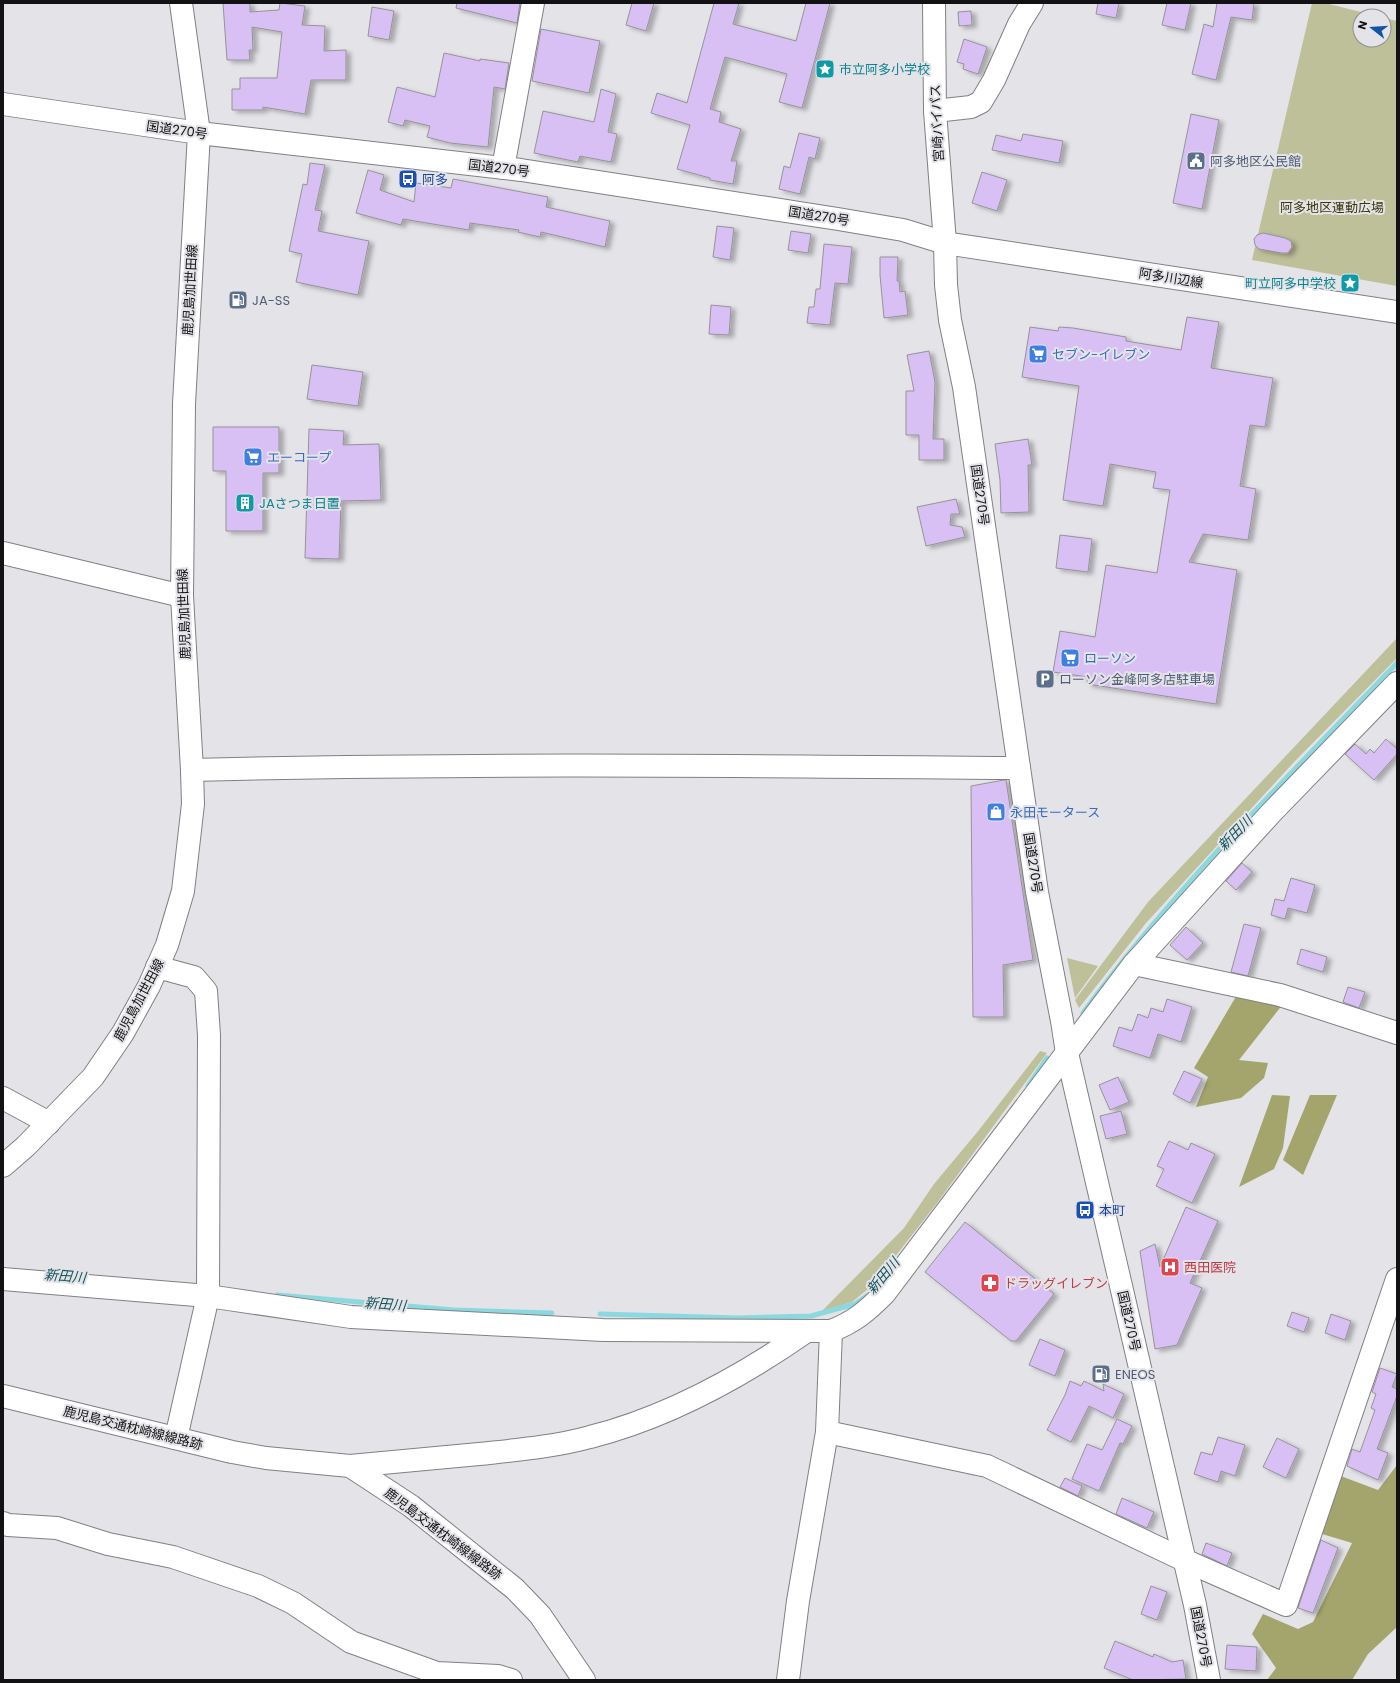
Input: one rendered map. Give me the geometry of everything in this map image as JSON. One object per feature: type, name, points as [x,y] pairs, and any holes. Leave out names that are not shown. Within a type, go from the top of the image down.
[{"type":"main road","name":"鹿児島加世田線","points":[[3,1166],[49,1123],[93,1077],[123,1033],[149,986],[167,945],[183,891],[192,812],[192,770],[182,596],[184,404],[199,133],[181,3]]},
{"type":"main road","points":[[503,168],[533,3]]},
{"type":"main road","name":"宮崎バイパス","points":[[934,3],[935,111],[945,243]]},
{"type":"main road","points":[[935,111],[971,107],[981,102],[994,80],[1019,24],[1032,3]]},
{"type":"main road","name":"国道270号","points":[[3,104],[199,133],[503,168],[904,230],[945,243],[950,320],[964,387],[1038,892],[1067,1053],[1203,1642],[1209,1680]]},
{"type":"main road","name":"阿多川辺線","points":[[945,243],[1397,312]]},
{"type":"main road","points":[[3,553],[182,596]]},
{"type":"main road","points":[[3,1279],[208,1296],[351,1316],[602,1330],[831,1331],[848,1324],[863,1315],[884,1294],[1134,964],[1282,802],[1397,683]]},
{"type":"main road","points":[[192,770],[293,768],[769,766],[1019,768]]},
{"type":"main road","points":[[1134,964],[1280,995],[1397,1033]]},
{"type":"main road","points":[[157,966],[194,978],[206,991],[208,1035],[208,1296],[176,1438]]},
{"type":"main road","points":[[3,1098],[49,1123]]},
{"type":"main road","points":[[827,1432],[987,1466],[1184,1560],[1286,1605],[1397,1279]]},
{"type":"main road","points":[[350,1466],[529,1449],[590,1438],[645,1420],[694,1399],[783,1348],[807,1331]]},
{"type":"main road","points":[[788,1680],[798,1601],[827,1432],[831,1331]]},
{"type":"main road","name":"鹿児島交通枕崎線線路跡","points":[[3,1396],[266,1458],[350,1466],[411,1506],[514,1589],[540,1615],[584,1680]]},
{"type":"main road","points":[[3,1523],[8,1525],[57,1528],[108,1544],[173,1557],[258,1586],[293,1603],[351,1642],[358,1645],[437,1673],[498,1676],[511,1680]]},
{"type":"green space","name":"阿多地区運動広場","points":[[1312,3],[1325,3],[1352,10],[1352,48],[1392,48],[1392,20],[1397,21],[1397,286],[1252,260]]},
{"type":"green space","points":[[1397,638],[1397,658],[1295,761],[1146,923],[1079,1008],[1075,1000],[1148,902]]},
{"type":"green space","points":[[1067,958],[1098,966],[1075,998]]},
{"type":"green space","points":[[1238,993],[1283,1004],[1239,1060],[1268,1063],[1264,1078],[1241,1098],[1196,1107],[1208,1077],[1194,1068]]},
{"type":"green space","points":[[1040,1051],[1047,1053],[937,1203],[873,1285],[852,1302],[822,1311],[904,1228],[934,1184],[979,1130]]},
{"type":"green space","points":[[1272,1095],[1290,1096],[1283,1148],[1274,1169],[1239,1187]]},
{"type":"green space","points":[[1310,1095],[1337,1095],[1303,1175],[1283,1160]]},
{"type":"green space","points":[[1397,1465],[1397,1627],[1368,1654],[1352,1680],[1267,1680],[1276,1668],[1252,1634],[1263,1614],[1298,1629],[1313,1622],[1352,1543],[1322,1534],[1338,1475],[1378,1490]]},
{"type":"building","points":[[223,3],[250,3],[250,12],[279,10],[280,3],[305,6],[302,25],[325,26],[324,51],[346,50],[346,80],[311,80],[305,114],[263,107],[263,110],[232,110],[232,89],[240,89],[240,78],[277,78],[282,32],[252,27],[253,50],[249,50],[250,60],[227,60]]},
{"type":"building","points":[[457,3],[520,3],[517,23],[456,8]]},
{"type":"building","points":[[632,3],[654,3],[646,31],[626,25]]},
{"type":"building","points":[[714,3],[739,3],[733,24],[796,41],[806,3],[830,3],[802,108],[779,102],[787,74],[725,57],[710,109],[721,112],[719,122],[741,129],[731,161],[737,161],[733,184],[710,180],[710,178],[677,169],[690,125],[651,113],[657,93],[687,103]]},
{"type":"building","points":[[1098,3],[1119,3],[1116,18],[1096,14]]},
{"type":"building","points":[[1167,3],[1191,3],[1185,30],[1162,25]]},
{"type":"building","points":[[1217,3],[1254,3],[1252,20],[1231,17],[1216,80],[1192,74],[1204,24],[1213,27]]},
{"type":"building","points":[[372,7],[394,11],[389,40],[368,36]]},
{"type":"building","points":[[971,11],[972,25],[959,26],[958,12]]},
{"type":"building","points":[[541,29],[600,41],[589,93],[532,81]]},
{"type":"building","points":[[964,39],[987,47],[978,74],[963,69],[964,64],[957,62]]},
{"type":"building","points":[[444,53],[480,61],[480,59],[509,63],[505,89],[494,87],[488,147],[450,143],[427,137],[430,126],[405,120],[403,126],[388,122],[397,87],[435,97]]},
{"type":"building","points":[[601,89],[616,94],[608,132],[617,134],[611,162],[580,156],[578,162],[534,153],[543,111],[594,122]]},
{"type":"building","name":"阿多地区公民館","points":[[1191,114],[1219,120],[1202,209],[1173,203]]},
{"type":"building","points":[[799,133],[820,138],[815,159],[809,157],[800,194],[779,189],[784,166],[790,168]]},
{"type":"building","points":[[1023,134],[1063,141],[1059,163],[992,150],[996,135],[1021,141]]},
{"type":"building","points":[[310,163],[325,165],[315,210],[322,211],[318,231],[369,241],[358,295],[296,282],[302,254],[289,251],[303,184],[307,185]]},
{"type":"building","points":[[368,170],[384,175],[380,190],[414,202],[416,183],[451,188],[453,179],[548,197],[546,207],[610,221],[605,247],[541,232],[540,237],[518,232],[519,230],[470,223],[469,230],[403,219],[401,225],[356,213]]},
{"type":"building","points":[[982,172],[1007,180],[997,211],[972,203]]},
{"type":"building","points":[[717,226],[734,228],[730,260],[713,257]]},
{"type":"building","points":[[791,231],[811,234],[808,253],[788,250]]},
{"type":"building","points":[[1263,233],[1285,238],[1291,241],[1292,247],[1288,253],[1259,249],[1255,245],[1254,239],[1257,235]]},
{"type":"building","points":[[824,244],[852,247],[848,284],[835,283],[830,325],[807,323],[809,307],[814,307],[816,289],[820,289]]},
{"type":"building","points":[[880,257],[898,257],[897,281],[899,281],[900,292],[905,291],[908,315],[884,318]]},
{"type":"building","points":[[711,305],[731,307],[729,335],[709,334]]},
{"type":"building","points":[[1187,317],[1219,322],[1211,368],[1273,378],[1265,427],[1250,425],[1240,486],[1256,489],[1248,540],[1203,534],[1189,562],[1237,570],[1216,704],[1087,684],[1088,677],[1053,672],[1060,631],[1095,637],[1106,565],[1157,573],[1170,490],[1153,488],[1156,472],[1110,464],[1103,506],[1063,500],[1079,386],[1022,377],[1030,327],[1058,331],[1059,327],[1073,328],[1126,337],[1126,341],[1181,350]]},
{"type":"building","points":[[929,351],[935,382],[933,439],[944,439],[944,460],[919,460],[919,435],[906,435],[906,391],[914,391],[907,355]]},
{"type":"building","points":[[312,365],[363,372],[358,406],[307,399]]},
{"type":"building","points":[[213,427],[279,427],[279,473],[263,473],[263,531],[226,531],[226,471],[213,471]]},
{"type":"building","points":[[309,429],[344,431],[343,445],[379,444],[381,500],[341,501],[339,559],[305,558]]},
{"type":"building","points":[[1028,439],[1032,465],[1028,465],[1029,512],[1001,513],[1000,480],[995,444]]},
{"type":"building","points":[[956,499],[960,514],[951,514],[950,525],[962,527],[965,537],[926,546],[917,507]]},
{"type":"building","points":[[1060,535],[1092,539],[1088,572],[1056,568]]},
{"type":"building","points":[[1386,739],[1397,749],[1397,754],[1374,780],[1345,754],[1355,744],[1366,754],[1370,749],[1374,753]]},
{"type":"building","points":[[1006,780],[1033,960],[1003,965],[1004,1017],[973,1017],[971,786]]},
{"type":"building","points":[[1242,863],[1252,872],[1236,890],[1226,881]]},
{"type":"building","points":[[1291,878],[1315,885],[1307,913],[1288,908],[1285,919],[1271,915],[1275,899],[1284,901]]},
{"type":"building","points":[[1244,924],[1261,928],[1248,976],[1231,972]]},
{"type":"building","points":[[1186,927],[1203,943],[1187,960],[1170,945]]},
{"type":"building","points":[[1301,949],[1327,957],[1323,972],[1297,964]]},
{"type":"building","points":[[1348,987],[1365,992],[1359,1008],[1343,1002]]},
{"type":"building","points":[[1167,999],[1192,1007],[1181,1042],[1158,1034],[1150,1058],[1113,1046],[1119,1027],[1132,1031],[1138,1014],[1148,1018],[1151,1008],[1163,1012]]},
{"type":"building","points":[[1184,1071],[1202,1079],[1190,1103],[1173,1094]]},
{"type":"building","points":[[1118,1077],[1129,1102],[1110,1110],[1099,1085]]},
{"type":"building","points":[[1121,1111],[1127,1134],[1106,1139],[1100,1116]]},
{"type":"building","points":[[1169,1141],[1188,1150],[1191,1143],[1215,1154],[1192,1203],[1156,1186],[1164,1169],[1157,1166]]},
{"type":"building","name":"西田医院","points":[[1186,1207],[1218,1221],[1190,1283],[1202,1288],[1177,1345],[1155,1349],[1140,1251],[1155,1244],[1160,1267]]},
{"type":"building","name":"ドラッグイレブン","points":[[965,1222],[1054,1294],[1016,1341],[1011,1341],[925,1272]]},
{"type":"building","points":[[1292,1312],[1309,1318],[1304,1332],[1287,1326]]},
{"type":"building","points":[[1331,1314],[1351,1321],[1345,1340],[1325,1333]]},
{"type":"building","points":[[1040,1339],[1065,1350],[1055,1376],[1029,1365]]},
{"type":"building","points":[[1380,1368],[1397,1374],[1392,1387],[1397,1389],[1397,1396],[1377,1449],[1388,1453],[1378,1480],[1347,1466],[1352,1449],[1360,1452],[1375,1410],[1371,1408],[1376,1394],[1372,1392]]},
{"type":"building","points":[[1070,1381],[1081,1386],[1084,1381],[1104,1391],[1103,1384],[1124,1394],[1113,1418],[1089,1406],[1071,1442],[1047,1430],[1065,1395]]},
{"type":"building","points":[[1117,1419],[1132,1426],[1123,1444],[1120,1443],[1099,1491],[1072,1479],[1087,1444],[1102,1450]]},
{"type":"building","points":[[1218,1437],[1245,1445],[1235,1476],[1221,1471],[1218,1482],[1194,1474],[1201,1452],[1212,1455]]},
{"type":"building","points":[[1277,1438],[1299,1449],[1286,1478],[1263,1467]]},
{"type":"building","points":[[1065,1478],[1082,1486],[1078,1496],[1060,1487]]},
{"type":"building","points":[[1122,1498],[1154,1512],[1147,1528],[1116,1514]]},
{"type":"building","points":[[1321,1540],[1338,1548],[1313,1613],[1298,1608]]},
{"type":"building","points":[[1206,1543],[1232,1553],[1227,1566],[1202,1554]]},
{"type":"building","points":[[1151,1586],[1167,1592],[1157,1620],[1141,1614]]},
{"type":"building","points":[[1115,1641],[1153,1657],[1154,1654],[1172,1662],[1183,1660],[1186,1679],[1133,1680],[1104,1668]]},
{"type":"building","points":[[1227,1645],[1257,1647],[1256,1671],[1225,1669]]},
{"type":"waterway","name":"新田川","points":[[1083,1013],[1119,966],[1195,876],[1234,833],[1397,663]]},
{"type":"waterway","name":"新田川","points":[[1028,1086],[1047,1058]]},
{"type":"waterway","name":"新田川","points":[[277,1295],[454,1310],[552,1313]]},
{"type":"waterway","name":"新田川","points":[[600,1314],[738,1318],[811,1316],[855,1304],[868,1295]]},
{"type":"place","name":"市立阿多小学校","points":[[825,69]]},
{"type":"place","name":"阿多地区公民館","points":[[1196,161]]},
{"type":"place","name":"阿多","points":[[408,179]]},
{"type":"place","name":"町立阿多中学校","points":[[1350,283]]},
{"type":"place","name":"JA-SS","points":[[238,300]]},
{"type":"place","name":"セブン-イレブン","points":[[1038,354]]},
{"type":"place","name":"エーコープ","points":[[253,457]]},
{"type":"place","name":"JAさつま日置","points":[[245,503]]},
{"type":"place","name":"ローソン","points":[[1070,658]]},
{"type":"place","name":"ローソン金峰阿多店駐車場","points":[[1045,679]]},
{"type":"place","name":"永田モータース","points":[[996,812]]},
{"type":"place","name":"本町","points":[[1085,1210]]},
{"type":"place","name":"西田医院","points":[[1170,1267]]},
{"type":"place","name":"ドラッグイレブン","points":[[990,1283]]},
{"type":"place","name":"ENEOS","points":[[1101,1374]]}]
